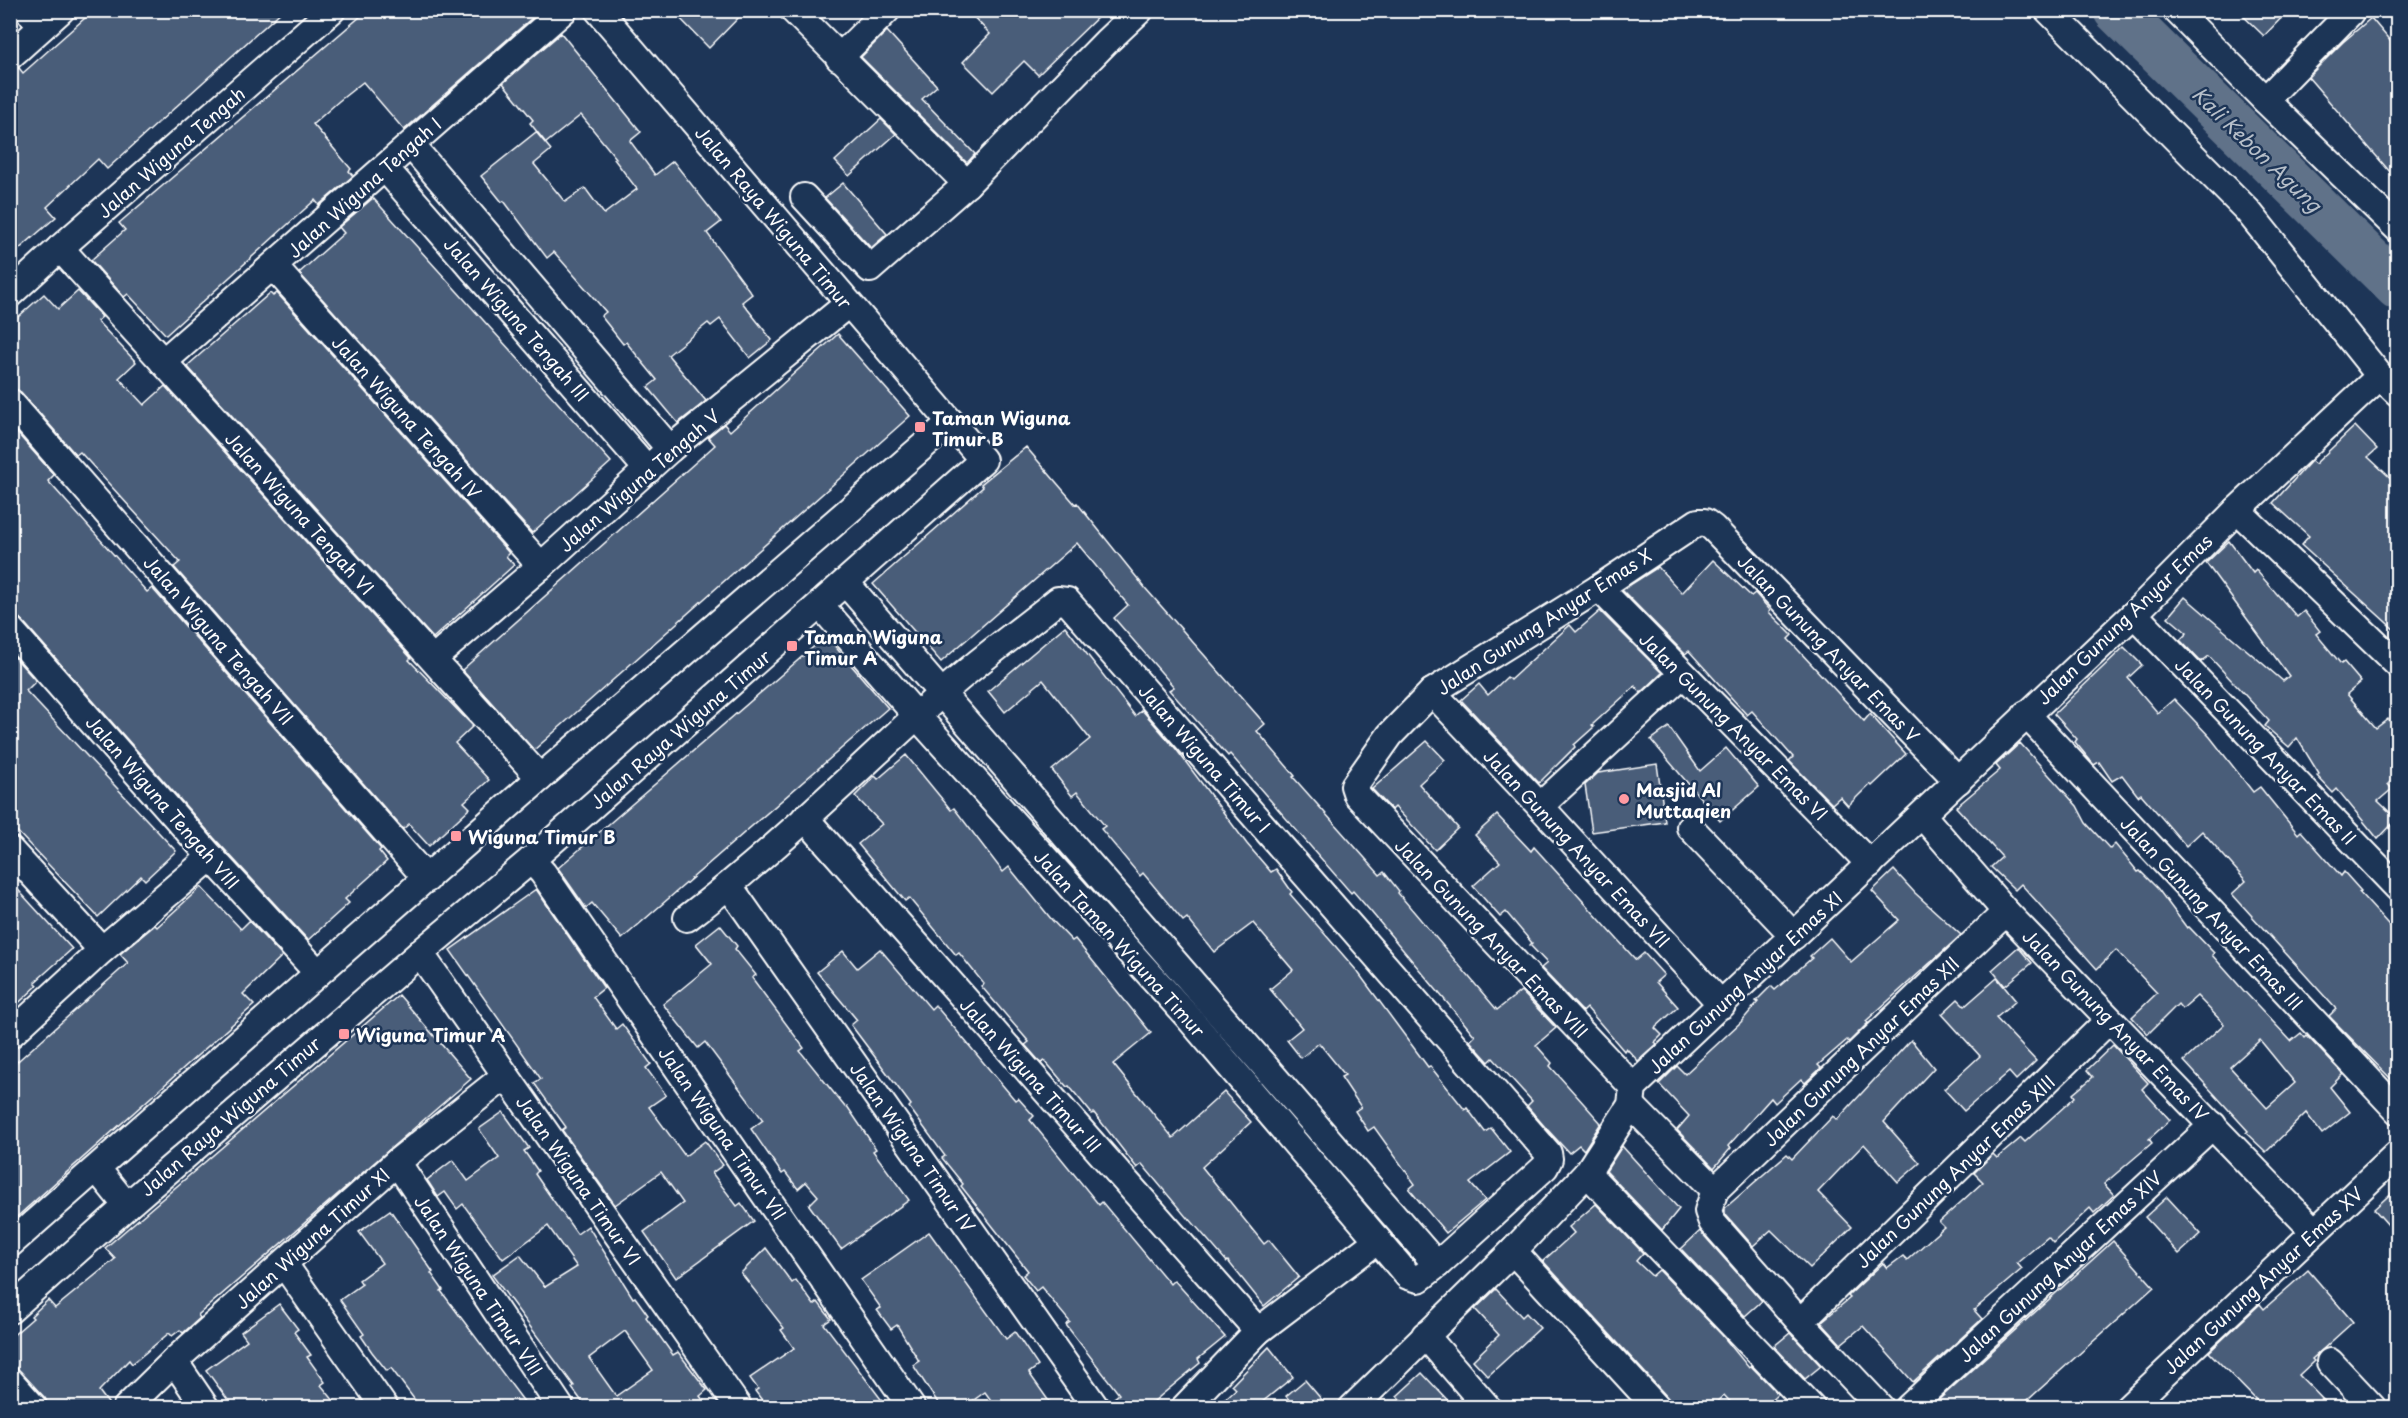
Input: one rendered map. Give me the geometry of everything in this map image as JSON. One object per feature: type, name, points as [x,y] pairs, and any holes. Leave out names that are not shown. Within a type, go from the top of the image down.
[{"type":"street","points":[[10,56],[35,19],[61,10]]},
{"type":"street","name":"Jalan Wiguna Tengah","points":[[10,294],[332,10]]},
{"type":"street","name":"Jalan Wiguna Tengah I","points":[[163,362],[274,267],[564,10]]},
{"type":"street","name":"Jalan Raya Wiguna Timur","points":[[10,1310],[127,1206],[531,860],[983,460],[598,10]]},
{"type":"street","points":[[793,10],[967,184]]},
{"type":"street","points":[[839,58],[887,10]]},
{"type":"street","points":[[804,197],[870,269],[967,184],[1140,10]]},
{"type":"street","points":[[2048,10],[2247,210],[2389,384]]},
{"type":"street","points":[[2176,10],[2397,229]]},
{"type":"street","points":[[2265,100],[2350,13]]},
{"type":"street","name":"Jalan Wiguna Tengah III","points":[[411,145],[669,449]]},
{"type":"street","name":"Jalan Wiguna Tengah III","points":[[385,168],[648,470]]},
{"type":"street","name":"Jalan Wiguna Tengah VI","points":[[60,248],[540,778]]},
{"type":"street","name":"Jalan Wiguna Tengah IV","points":[[274,267],[541,566]]},
{"type":"street","name":"Jalan Wiguna Tengah V","points":[[433,658],[541,566],[669,449],[848,304]]},
{"type":"street","name":"Jalan Gunung Anyar Emas","points":[[1870,864],[2134,614],[2237,510],[2389,384]]},
{"type":"street","name":"Jalan Wiguna Tengah VII","points":[[10,402],[427,879]]},
{"type":"street","points":[[10,1244],[540,778],[951,422]]},
{"type":"street","points":[[2237,510],[2397,665]]},
{"type":"street","name":"Jalan Gunung Anyar Emas X","points":[[1354,786],[1390,735],[1432,692],[1599,588],[1698,522]]},
{"type":"street","name":"Jalan Gunung Anyar Emas V","points":[[1698,522],[1705,522],[1713,528],[1958,781]]},
{"type":"street","name":"Jalan Taman Wiguna Timur","points":[[820,605],[1189,1018],[1408,1276],[1428,1272],[1209,1002],[846,583]]},
{"type":"street","name":"Jalan Gunung Anyar Emas VI","points":[[1599,588],[1870,864]]},
{"type":"street","name":"Jalan Wiguna Timur I","points":[[687,918],[729,886],[805,819],[942,693],[1058,600],[1067,601],[1548,1153],[1550,1159],[1545,1167],[1428,1272]]},
{"type":"street","name":"Jalan Gunung Anyar Emas II","points":[[2134,614],[2397,888]]},
{"type":"street","name":"Jalan Wiguna Tengah VIII","points":[[10,629],[211,857],[318,973]]},
{"type":"street","points":[[1540,806],[1683,674]]},
{"type":"street","name":"Jalan Gunung Anyar Emas VII","points":[[1432,692],[1722,1005]]},
{"type":"street","name":"Jalan Gunung Anyar Emas III","points":[[2026,714],[2397,1111]]},
{"type":"street","name":"Jalan Gunung Anyar Emas VIII","points":[[1354,786],[1357,795],[1366,806],[1715,1190]]},
{"type":"street","name":"Jalan Gunung Anyar Emas IV","points":[[1922,815],[2006,912],[2314,1231]]},
{"type":"street","name":"Jalan Wiguna Timur III","points":[[805,819],[1258,1331]]},
{"type":"street","points":[[1690,827],[1794,936]]},
{"type":"street","points":[[10,850],[102,950]]},
{"type":"street","points":[[10,1035],[102,950],[211,857]]},
{"type":"street","name":"Jalan Wiguna Timur VII","points":[[531,860],[550,882],[912,1407]]},
{"type":"street","name":"Jalan Gunung Anyar Emas XI","points":[[1352,1407],[1513,1251],[1587,1173],[1632,1096],[1722,1005],[1870,864]]},
{"type":"street","name":"Jalan Wiguna Timur IV","points":[[729,886],[1096,1407]]},
{"type":"street","name":"Jalan Gunung Anyar Emas XII","points":[[1715,1190],[2006,912]]},
{"type":"street","name":"Jalan Wiguna Timur VI","points":[[420,953],[739,1407]]},
{"type":"street","points":[[1189,1018],[1209,1002]]},
{"type":"street","name":"Jalan Gunung Anyar Emas XIII","points":[[1800,1322],[2109,1020]]},
{"type":"street","name":"Jalan Wiguna Timur XI","points":[[126,1407],[174,1361],[397,1162],[505,1076]]},
{"type":"street","name":"Jalan Gunung Anyar Emas XIV","points":[[1908,1407],[2213,1125]]},
{"type":"street","name":"Jalan Gunung Anyar Emas XV","points":[[2128,1407],[2397,1153]]},
{"type":"street","name":"Jalan Wiguna Timur VIII","points":[[397,1162],[561,1407]]},
{"type":"street","points":[[97,1169],[127,1206]]},
{"type":"street","points":[[1587,1173],[1812,1407]]},
{"type":"street","points":[[1715,1190],[1708,1211],[1712,1222],[1800,1322],[1881,1407]]},
{"type":"street","points":[[1184,1407],[1258,1331],[1377,1240]]},
{"type":"street","points":[[1513,1251],[1657,1407]]},
{"type":"street","points":[[284,1264],[385,1407]]},
{"type":"street","points":[[1425,1335],[1488,1407]]},
{"type":"street","points":[[174,1361],[206,1407]]},
{"type":"street","points":[[2330,1362],[2373,1407]]},
{"type":"street","points":[[10,1381],[34,1407]]},
{"type":"building","points":[[94,10],[283,10],[107,169],[98,159],[47,207],[56,217],[10,257],[10,71],[19,68],[23,73]]},
{"type":"building","points":[[368,10],[541,10],[404,130],[363,82],[339,101],[313,124],[351,169],[349,171],[353,176],[319,205],[315,200],[166,335],[128,294],[124,297],[91,260],[125,230],[119,223]]},
{"type":"building","points":[[672,10],[746,10],[709,48]]},
{"type":"building","points":[[967,10],[1105,10],[1038,75],[1024,61],[993,92],[963,62],[990,34]]},
{"type":"building","points":[[2237,10],[2289,10],[2264,36]]},
{"type":"building","points":[[2371,18],[2397,49],[2397,180],[2308,77]]},
{"type":"building","points":[[887,31],[937,86],[922,99],[975,154],[967,163],[861,57]]},
{"type":"building","points":[[561,33],[641,132],[630,141],[655,175],[673,161],[721,222],[707,233],[752,294],[742,302],[772,340],[750,358],[720,319],[711,326],[708,323],[668,355],[706,401],[678,423],[648,387],[657,380],[626,342],[623,344],[601,316],[606,312],[554,252],[547,258],[504,201],[502,202],[481,176],[536,132],[551,150],[534,164],[565,202],[585,188],[604,214],[637,189],[614,159],[616,158],[581,115],[546,143],[530,123],[533,120],[503,83]]},
{"type":"building","points":[[881,119],[896,134],[849,176],[835,161]]},
{"type":"building","points":[[843,183],[887,234],[871,248],[825,198]]},
{"type":"building","points":[[373,198],[611,462],[532,533],[299,273],[344,233],[339,227]]},
{"type":"building","points":[[78,291],[102,317],[97,321],[136,362],[119,378],[144,405],[165,386],[411,658],[409,660],[473,726],[455,743],[489,780],[464,802],[470,808],[429,846],[409,824],[403,829],[174,567],[180,562],[80,452],[76,455],[21,392],[10,387],[10,324],[44,294],[58,309]]},
{"type":"building","points":[[270,293],[273,296],[277,293],[509,553],[506,556],[514,565],[433,638],[187,366]]},
{"type":"building","points":[[838,334],[910,416],[534,750],[462,670],[715,445],[708,437],[724,424],[730,431]]},
{"type":"building","points":[[10,425],[54,475],[48,481],[147,592],[152,588],[381,849],[379,851],[387,861],[345,899],[349,903],[308,940],[214,838],[21,619],[10,614]]},
{"type":"building","points":[[2355,426],[2377,449],[2368,457],[2397,484],[2397,632],[2301,545],[2309,536],[2273,503],[2311,461],[2315,464]]},
{"type":"building","points":[[1026,447],[1075,504],[1077,503],[1146,589],[1265,724],[1257,731],[1295,776],[1293,777],[1380,875],[1384,872],[1399,891],[1398,893],[1497,1010],[1521,991],[1556,1028],[1536,1045],[1552,1063],[1550,1066],[1601,1123],[1584,1150],[1579,1145],[1569,1153],[1545,1127],[1527,1106],[1532,1101],[1493,1058],[1489,1062],[1470,1041],[1475,1036],[1372,913],[1353,891],[1351,893],[1230,754],[1228,756],[1169,690],[1174,687],[1114,618],[1128,605],[1077,543],[941,662],[873,584],[983,487],[981,484]]},
{"type":"building","points":[[2229,541],[2253,573],[2256,570],[2297,617],[2304,611],[2320,631],[2316,634],[2341,664],[2344,662],[2361,682],[2347,694],[2376,728],[2388,719],[2397,730],[2397,775],[2388,784],[2392,789],[2378,801],[2397,819],[2378,839],[2337,789],[2333,793],[2317,776],[2319,774],[2297,738],[2289,747],[2265,726],[2269,721],[2209,656],[2201,662],[2180,640],[2187,633],[2168,617],[2185,597],[2283,681],[2289,676],[2206,563]]},
{"type":"building","points":[[1713,560],[1751,596],[1755,593],[1770,610],[1769,612],[1792,635],[1788,639],[1864,721],[1870,714],[1906,754],[1848,806],[1840,797],[1832,804],[1789,761],[1793,757],[1752,711],[1747,715],[1689,651],[1685,654],[1622,590],[1658,567],[1682,593]]},
{"type":"building","points":[[1600,611],[1662,673],[1641,693],[1635,686],[1592,725],[1594,727],[1539,783],[1461,700],[1479,684],[1488,695],[1507,677],[1510,680],[1570,625],[1576,632]]},
{"type":"building","points":[[1065,626],[1135,716],[1142,710],[1176,749],[1247,844],[1271,872],[1276,869],[1292,892],[1290,894],[1357,971],[1428,1067],[1430,1066],[1465,1110],[1467,1108],[1485,1132],[1491,1128],[1510,1152],[1470,1183],[1485,1200],[1446,1233],[1409,1189],[1415,1184],[1374,1127],[1368,1131],[1355,1111],[1361,1107],[1341,1077],[1345,1075],[1319,1043],[1301,1058],[1287,1040],[1302,1028],[1270,989],[1293,970],[1253,923],[1214,952],[1187,918],[1183,921],[1143,873],[1140,876],[1101,829],[1105,826],[1077,792],[1072,796],[1052,770],[1090,739],[1043,680],[1005,712],[988,691]]},
{"type":"building","points":[[826,636],[888,708],[622,939],[592,903],[586,908],[558,868]]},
{"type":"building","points":[[2124,647],[2142,665],[2128,678],[2158,713],[2174,699],[2210,737],[2253,792],[2260,787],[2298,834],[2301,831],[2341,876],[2344,872],[2397,934],[2397,1085],[2329,1016],[2336,1009],[2232,894],[2246,881],[2202,831],[2186,846],[2141,794],[2138,796],[2122,775],[2112,781],[2099,762],[2094,765],[2075,742],[2077,739],[2054,714]]},
{"type":"building","points":[[10,652],[36,681],[26,691],[176,851],[145,880],[141,876],[98,917],[10,824]]},
{"type":"building","points":[[1669,727],[1700,771],[1726,748],[1759,787],[1720,821],[1651,740]]},
{"type":"building","points":[[1427,741],[1445,760],[1419,784],[1458,828],[1435,850],[1395,807],[1392,810],[1372,789]]},
{"type":"building","points":[[2020,743],[2077,806],[2086,823],[2110,849],[2115,844],[2138,872],[2140,871],[2158,889],[2187,928],[2189,927],[2214,953],[2212,955],[2291,1041],[2301,1033],[2305,1038],[2307,1036],[2343,1074],[2330,1087],[2350,1112],[2322,1134],[2306,1113],[2266,1152],[2246,1133],[2248,1131],[2184,1061],[2224,1024],[2197,996],[2182,1009],[2178,1004],[2148,1034],[2132,1017],[2157,993],[2116,950],[2097,969],[2021,884],[2015,890],[1991,867],[2002,857],[1956,807],[2000,770],[1996,765]],"holes":[[[2260,1040],[2295,1083],[2267,1108],[2230,1067]]]},
{"type":"building","points":[[906,755],[951,810],[954,808],[1003,872],[1009,867],[1052,920],[1072,941],[1075,939],[1151,1033],[1113,1064],[1173,1138],[1224,1092],[1251,1122],[1202,1167],[1264,1244],[1269,1240],[1299,1277],[1264,1306],[1228,1261],[1187,1218],[1142,1164],[1137,1168],[1094,1113],[1092,1114],[1045,1061],[1041,1063],[1025,1045],[1029,1042],[981,986],[984,984],[959,953],[956,955],[909,898],[905,901],[858,844],[882,824],[855,796],[875,776],[878,779]]},
{"type":"building","name":"Masjid Al Muttaqien","points":[[1657,764],[1665,822],[1592,832],[1585,785],[1598,773]]},
{"type":"building","points":[[1497,815],[1531,851],[1534,847],[1636,960],[1644,953],[1664,975],[1656,982],[1678,1007],[1655,1028],[1662,1035],[1655,1042],[1657,1044],[1638,1061],[1626,1048],[1624,1051],[1587,1008],[1583,1012],[1541,968],[1547,963],[1530,945],[1532,943],[1506,912],[1500,917],[1473,886],[1500,862],[1475,835]]},
{"type":"building","points":[[1894,870],[1915,893],[1961,935],[1866,1021],[1868,1023],[1849,1042],[1847,1040],[1818,1065],[1821,1068],[1805,1083],[1801,1079],[1775,1103],[1771,1098],[1728,1146],[1731,1148],[1714,1168],[1677,1130],[1689,1116],[1659,1084],[1677,1066],[1685,1074],[1741,1022],[1758,1002],[1756,1001],[1771,986],[1775,990],[1812,958],[1810,956],[1830,938],[1851,962],[1899,920],[1872,891]]},
{"type":"building","points":[[10,881],[72,949],[35,982],[38,985],[10,1011]]},
{"type":"building","points":[[201,887],[241,929],[249,921],[282,956],[243,994],[254,1005],[10,1223],[10,1068],[128,963],[120,954],[155,925],[157,927]]},
{"type":"building","points":[[536,889],[604,988],[593,997],[616,1029],[622,1024],[651,1064],[646,1068],[666,1095],[649,1107],[685,1156],[705,1141],[723,1165],[712,1173],[737,1206],[741,1203],[754,1221],[676,1278],[644,1232],[683,1203],[661,1172],[615,1205],[562,1130],[566,1127],[534,1083],[541,1079],[450,950]]},
{"type":"building","points":[[720,925],[737,946],[735,949],[756,975],[752,978],[804,1048],[800,1051],[845,1107],[847,1106],[876,1149],[873,1151],[909,1200],[841,1249],[809,1205],[818,1196],[806,1182],[798,1189],[785,1172],[782,1174],[751,1129],[763,1120],[705,1042],[698,1048],[663,1004],[712,964],[696,944]]},
{"type":"building","points":[[2018,947],[2032,963],[2005,986],[1992,970]]},
{"type":"building","points":[[880,949],[931,1009],[935,1005],[1015,1100],[1018,1098],[1034,1116],[1030,1120],[1099,1205],[1102,1202],[1170,1284],[1174,1280],[1225,1337],[1198,1359],[1200,1363],[1147,1407],[1111,1407],[1109,1402],[1119,1394],[1066,1325],[1070,1322],[1041,1287],[1036,1291],[1023,1275],[1028,1271],[961,1186],[963,1184],[942,1158],[945,1156],[909,1107],[911,1105],[851,1025],[857,1020],[817,972],[843,951],[857,968]]},
{"type":"building","points":[[1997,978],[2016,1001],[1996,1018],[2036,1061],[2016,1080],[2009,1072],[1964,1111],[1944,1089],[1980,1056],[1942,1014],[1958,999],[1965,1006]]},
{"type":"building","points":[[399,995],[471,1079],[198,1315],[200,1318],[183,1333],[180,1330],[172,1336],[169,1333],[132,1364],[129,1360],[99,1391],[111,1407],[49,1407],[45,1398],[10,1361],[10,1338],[33,1318],[31,1316],[48,1300],[55,1308],[115,1259],[105,1248]]},
{"type":"building","points":[[1911,1040],[1934,1068],[1884,1122],[1920,1163],[1898,1182],[1864,1144],[1818,1192],[1852,1227],[1810,1268],[1771,1230],[1753,1246],[1725,1214],[1725,1208],[1787,1154],[1792,1159],[1833,1116],[1837,1120]]},
{"type":"building","points":[[2113,1045],[2148,1083],[2142,1089],[2170,1120],[2149,1139],[2152,1143],[2104,1184],[2114,1195],[2094,1213],[2090,1208],[2053,1243],[2048,1237],[2017,1263],[2022,1269],[1974,1310],[1982,1319],[1913,1382],[1863,1326],[1841,1344],[1821,1322],[1850,1298],[1848,1296],[1883,1263],[1887,1268],[1903,1256],[1907,1260],[1944,1227],[1939,1222],[1983,1182],[1974,1173],[1993,1154],[1997,1158],[2021,1138],[2025,1142],[2075,1097],[2073,1094],[2093,1077],[2087,1070]]},
{"type":"building","points":[[503,1112],[529,1148],[524,1151],[538,1171],[535,1174],[548,1193],[577,1234],[588,1226],[633,1298],[635,1297],[648,1315],[646,1317],[673,1355],[678,1352],[707,1390],[700,1396],[708,1407],[586,1407],[572,1388],[574,1386],[492,1275],[520,1255],[545,1287],[577,1267],[548,1226],[503,1259],[463,1204],[457,1209],[445,1192],[438,1197],[427,1180],[453,1160],[468,1181],[499,1158],[479,1129]],"holes":[[[625,1331],[653,1370],[616,1396],[589,1358]]]},
{"type":"building","points":[[1622,1146],[1679,1209],[1662,1230],[1606,1171]]},
{"type":"building","points":[[2397,1188],[2397,1235],[2374,1209]]},
{"type":"building","points":[[2167,1197],[2201,1234],[2179,1254],[2145,1217]]},
{"type":"building","points":[[1596,1204],[1643,1253],[1636,1261],[1652,1276],[1659,1270],[1722,1335],[1749,1368],[1751,1366],[1778,1394],[1764,1407],[1735,1407],[1724,1395],[1711,1407],[1672,1407],[1668,1398],[1543,1261],[1574,1233],[1569,1227]]},
{"type":"building","points":[[390,1210],[433,1272],[431,1273],[443,1290],[441,1291],[528,1407],[420,1407],[391,1368],[387,1371],[372,1352],[361,1336],[364,1334],[340,1300],[362,1284],[359,1280],[382,1263],[359,1232]]},
{"type":"building","points":[[1700,1231],[1762,1301],[1745,1316],[1681,1249]]},
{"type":"building","points":[[929,1232],[1006,1339],[1015,1332],[1038,1366],[1029,1373],[1053,1407],[996,1407],[985,1392],[964,1407],[941,1407],[913,1365],[919,1361],[897,1325],[891,1329],[877,1310],[881,1308],[861,1280]]},
{"type":"building","points":[[2113,1241],[2154,1287],[2020,1407],[1935,1407],[1933,1405]]},
{"type":"building","points":[[766,1248],[792,1283],[796,1280],[814,1305],[818,1302],[831,1319],[824,1324],[887,1407],[767,1407],[755,1391],[758,1389],[750,1378],[794,1348],[781,1330],[784,1328],[741,1273]]},
{"type":"building","points":[[2308,1270],[2353,1322],[2312,1359],[2314,1361],[2299,1375],[2330,1407],[2263,1407],[2209,1352],[2260,1304],[2264,1309]]},
{"type":"building","points":[[1496,1289],[1522,1317],[1526,1313],[1540,1328],[1488,1376],[1473,1360],[1499,1335],[1475,1309]]},
{"type":"building","points":[[279,1304],[298,1329],[294,1332],[311,1355],[307,1357],[325,1382],[321,1385],[339,1407],[233,1407],[206,1370],[247,1340],[241,1332]]},
{"type":"building","points":[[1790,1333],[1821,1366],[1805,1379],[1774,1346]]},
{"type":"building","points":[[1269,1347],[1293,1377],[1256,1407],[1216,1407],[1236,1389],[1232,1385]]},
{"type":"building","points":[[1422,1373],[1454,1407],[1407,1407],[1397,1396]]},
{"type":"building","points":[[1305,1380],[1328,1407],[1295,1407],[1286,1396]]},
{"type":"waterway","name":"Kali Kebon Agung","points":[[2116,10],[2398,287]]},
{"type":"place","name":"Taman Wiguna Timur B","points":[[920,427]]},
{"type":"place","name":"Taman Wiguna Timur A","points":[[792,646]]},
{"type":"place","name":"Masjid Al Muttaqien","points":[[1624,799]]},
{"type":"place","name":"Wiguna Timur B","points":[[456,836]]},
{"type":"place","name":"Wiguna Timur A","points":[[344,1034]]}]
